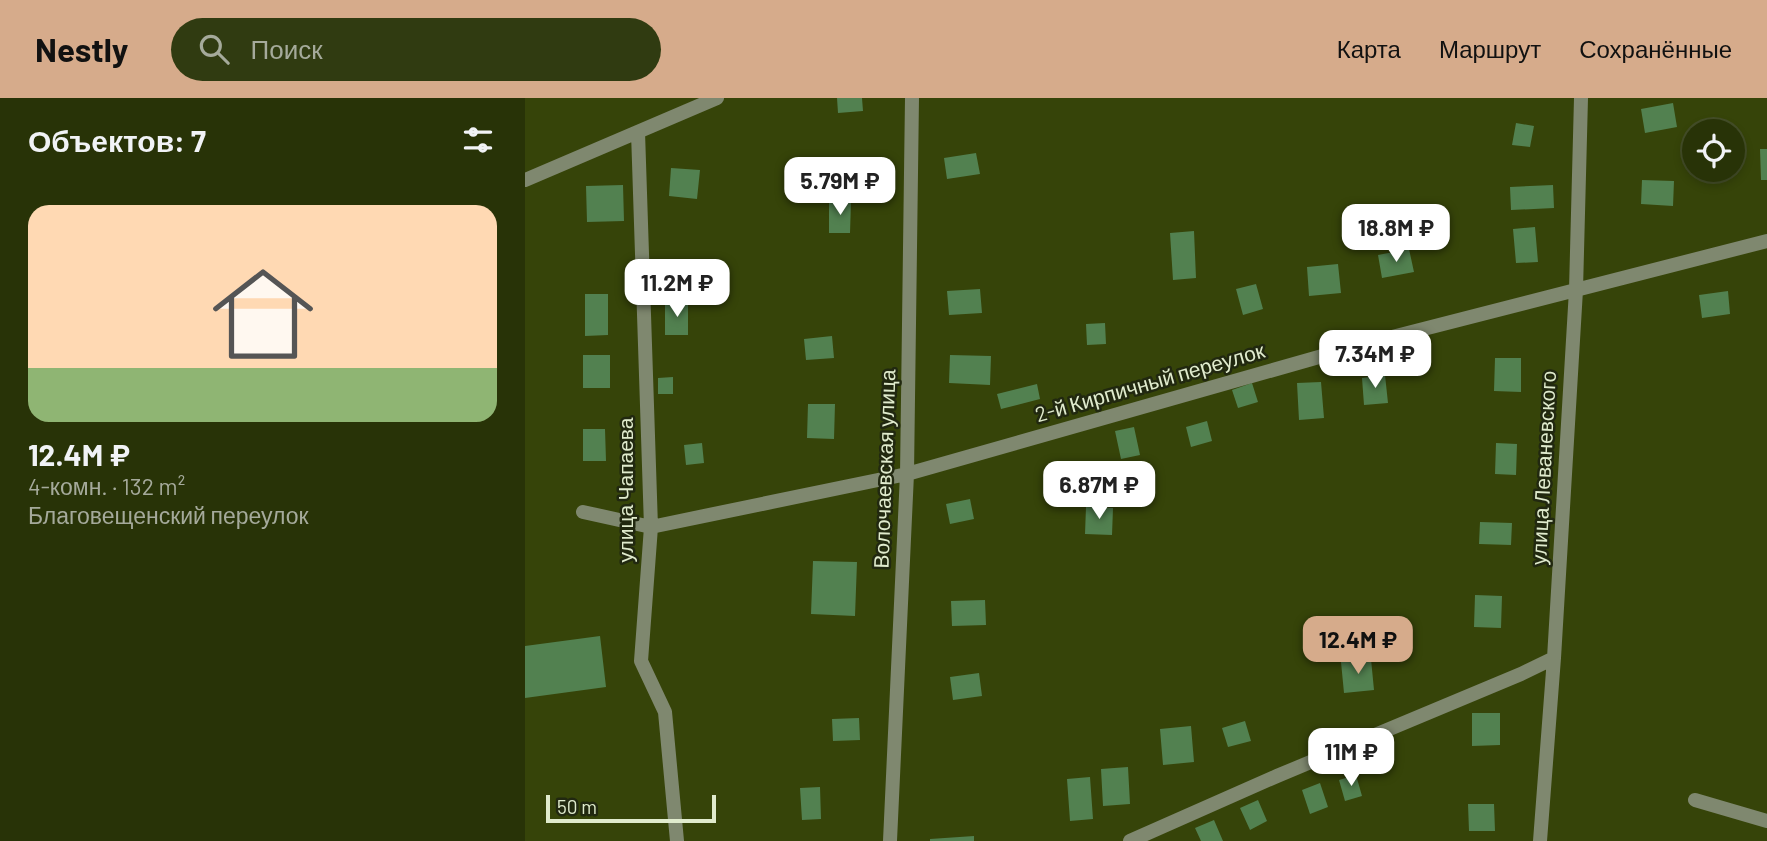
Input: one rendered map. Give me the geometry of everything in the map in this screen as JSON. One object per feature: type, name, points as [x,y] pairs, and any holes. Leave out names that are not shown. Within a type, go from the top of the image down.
[{"type":"street","points":[[525,180],[717,98]]},
{"type":"street","name":"Волочаевская улица","points":[[890,841],[907,474],[912,98]]},
{"type":"street","name":"улица Леваневского","points":[[1540,841],[1576,290],[1581,98]]},
{"type":"street","name":"улица Чапаева","points":[[638,132],[651,527],[641,661],[665,712],[677,841]]},
{"type":"street","name":"2-й Кирпичный переулок","points":[[583,512],[651,527],[907,474],[1361,345],[1767,242]]},
{"type":"street","points":[[1129,841],[1554,658]]},
{"type":"street","points":[[1695,800],[1767,821]]},
{"type":"building","points":[[837,98],[862,98],[863,111],[838,113]]},
{"type":"building","points":[[1673,103],[1677,127],[1645,133],[1641,109]]},
{"type":"building","points":[[1516,123],[1534,126],[1530,147],[1512,145]]},
{"type":"building","points":[[1760,149],[1767,149],[1767,180],[1761,180]]},
{"type":"building","points":[[976,153],[980,174],[947,179],[944,158]]},
{"type":"building","points":[[671,168],[700,170],[697,199],[669,196]]},
{"type":"building","points":[[1642,180],[1674,181],[1673,206],[1641,204]]},
{"type":"building","points":[[623,185],[624,221],[587,222],[586,186]]},
{"type":"building","points":[[1553,185],[1554,208],[1511,210],[1510,187]]},
{"type":"building","points":[[829,201],[851,202],[850,233],[829,233]]},
{"type":"building","points":[[1535,227],[1538,262],[1516,263],[1513,229]]},
{"type":"building","points":[[1194,231],[1196,278],[1173,280],[1170,233]]},
{"type":"building","points":[[1409,249],[1414,272],[1382,278],[1378,255]]},
{"type":"building","points":[[1338,264],[1341,293],[1309,296],[1307,267]]},
{"type":"building","points":[[1256,284],[1263,309],[1243,315],[1236,289]]},
{"type":"building","points":[[980,289],[982,313],[949,315],[947,291]]},
{"type":"building","points":[[1728,291],[1730,314],[1702,318],[1699,295]]},
{"type":"building","points":[[585,294],[608,294],[608,335],[585,336]]},
{"type":"building","points":[[665,304],[688,304],[688,335],[665,335]]},
{"type":"building","points":[[1105,323],[1106,344],[1087,345],[1086,324]]},
{"type":"building","points":[[832,336],[834,358],[806,360],[804,339]]},
{"type":"building","points":[[583,355],[610,355],[610,388],[583,388]]},
{"type":"building","points":[[950,355],[991,356],[990,385],[949,383]]},
{"type":"building","points":[[1495,358],[1521,358],[1521,392],[1494,391]]},
{"type":"building","points":[[1385,375],[1388,403],[1364,405],[1362,378]]},
{"type":"building","points":[[673,377],[673,394],[658,394],[658,378]]},
{"type":"building","points":[[1321,382],[1324,418],[1299,420],[1297,383]]},
{"type":"building","points":[[1252,383],[1258,402],[1238,408],[1232,390]]},
{"type":"building","points":[[1037,384],[1040,399],[1001,409],[997,394]]},
{"type":"building","points":[[808,404],[835,404],[834,439],[807,438]]},
{"type":"building","points":[[1207,421],[1212,441],[1191,447],[1186,427]]},
{"type":"building","points":[[1134,427],[1140,455],[1121,459],[1115,431]]},
{"type":"building","points":[[583,429],[605,429],[606,461],[583,461]]},
{"type":"building","points":[[702,443],[704,463],[686,465],[684,445]]},
{"type":"building","points":[[1496,443],[1517,444],[1516,475],[1495,474]]},
{"type":"building","points":[[970,499],[974,519],[950,524],[946,504]]},
{"type":"building","points":[[1086,507],[1113,508],[1112,535],[1085,534]]},
{"type":"building","points":[[1480,522],[1512,523],[1511,545],[1479,544]]},
{"type":"building","points":[[813,561],[857,562],[855,616],[811,614]]},
{"type":"building","points":[[1475,595],[1502,596],[1501,628],[1474,627]]},
{"type":"building","points":[[985,600],[986,625],[952,626],[951,601]]},
{"type":"building","points":[[600,636],[606,687],[525,698],[525,646]]},
{"type":"building","points":[[1371,659],[1374,690],[1344,693],[1341,662]]},
{"type":"building","points":[[979,673],[982,696],[953,700],[950,677]]},
{"type":"building","points":[[1472,713],[1500,713],[1500,745],[1472,746]]},
{"type":"building","points":[[859,718],[860,740],[833,741],[832,719]]},
{"type":"building","points":[[1245,721],[1251,741],[1228,747],[1222,728]]},
{"type":"building","points":[[1191,726],[1194,762],[1163,765],[1160,729]]},
{"type":"building","points":[[1128,767],[1130,804],[1103,806],[1101,769]]},
{"type":"building","points":[[1356,775],[1362,796],[1345,801],[1339,780]]},
{"type":"building","points":[[1090,777],[1093,819],[1070,821],[1067,779]]},
{"type":"building","points":[[1320,783],[1328,807],[1310,814],[1302,790]]},
{"type":"building","points":[[820,787],[821,819],[802,820],[800,788]]},
{"type":"building","points":[[1258,800],[1267,821],[1250,830],[1240,808]]},
{"type":"building","points":[[1468,804],[1494,804],[1495,831],[1469,831]]},
{"type":"building","points":[[1214,820],[1223,841],[1201,841],[1195,828]]},
{"type":"building","points":[[974,836],[974,841],[930,841],[930,839]]}]
